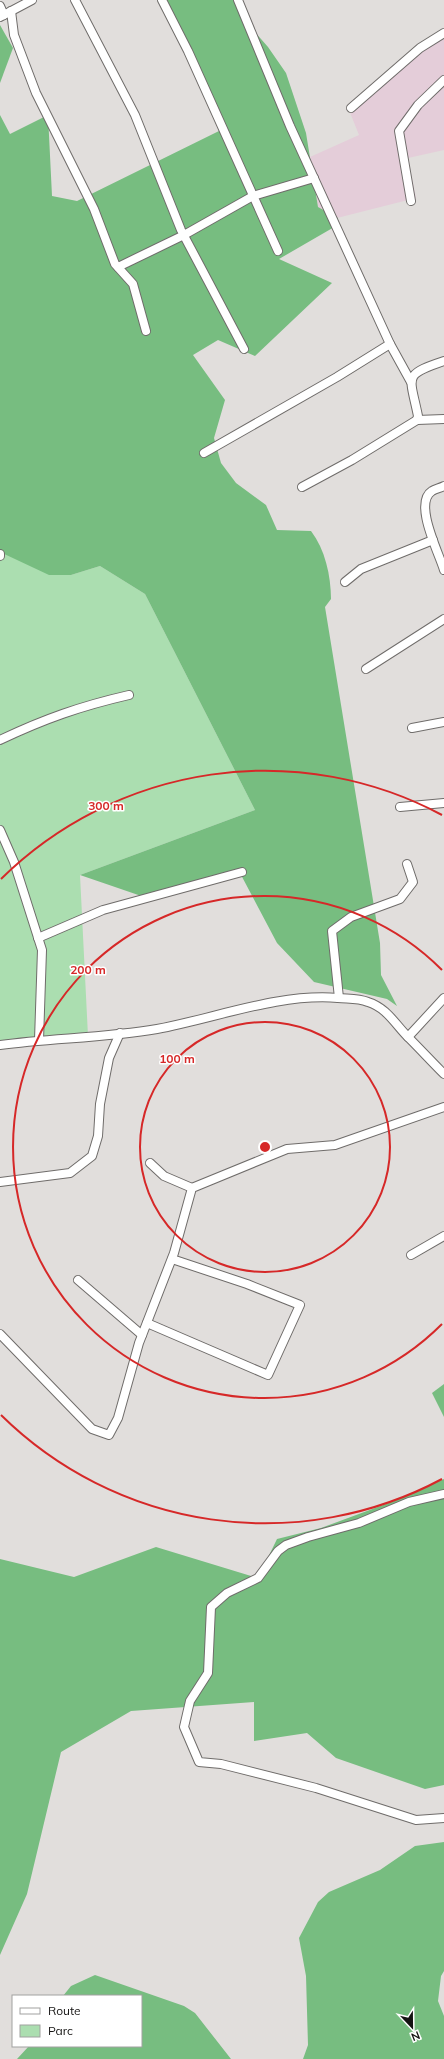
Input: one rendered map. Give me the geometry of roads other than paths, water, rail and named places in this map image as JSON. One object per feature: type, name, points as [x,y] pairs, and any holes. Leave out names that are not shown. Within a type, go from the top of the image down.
[{"type":"street","points":[[5,14],[32,0]]},
{"type":"street","points":[[75,0],[135,115],[184,235],[244,349]]},
{"type":"street","points":[[162,0],[188,52],[278,251]]},
{"type":"street","points":[[238,0],[290,126],[390,344],[411,382],[418,416],[417,420]]},
{"type":"street","points":[[0,6],[14,35],[36,93],[94,209],[118,267],[132,284],[146,331]]},
{"type":"street","points":[[352,108],[420,48],[444,33]]},
{"type":"street","points":[[411,201],[399,131],[418,105],[444,80]]},
{"type":"street","points":[[118,267],[184,235],[253,196],[314,178]]},
{"type":"street","points":[[204,453],[337,377],[390,344]]},
{"type":"street","points":[[411,382],[413,375],[418,370],[444,361]]},
{"type":"street","points":[[302,487],[352,460],[417,420],[444,419]]},
{"type":"street","points":[[444,486],[432,491],[427,496],[425,504],[432,540],[444,570]]},
{"type":"street","points":[[345,582],[361,569],[432,540]]},
{"type":"street","points":[[366,669],[444,619]]},
{"type":"street","points":[[0,740],[41,720],[91,703],[129,695]]},
{"type":"street","points":[[412,728],[444,722]]},
{"type":"street","points":[[400,807],[444,803]]},
{"type":"street","points":[[0,830],[14,862],[42,950],[39,1040]]},
{"type":"street","points":[[339,998],[332,931],[351,917],[400,899],[413,882],[407,864]]},
{"type":"street","points":[[38,938],[103,910],[242,872]]},
{"type":"street","points":[[0,1045],[155,1029],[277,1002],[328,996],[339,998],[349,997],[370,1002],[390,1014],[408,1037],[444,1074]]},
{"type":"street","points":[[408,1037],[444,998]]},
{"type":"street","points":[[0,1182],[70,1173],[92,1156],[98,1136],[100,1104],[108,1058],[120,1033]]},
{"type":"street","points":[[150,1163],[164,1176],[192,1188],[287,1149],[335,1145],[444,1107]]},
{"type":"street","points":[[0,1334],[92,1429],[109,1435],[118,1418],[142,1335],[172,1259],[192,1188]]},
{"type":"street","points":[[411,1255],[444,1236]]},
{"type":"street","points":[[147,1323],[268,1376],[300,1305],[247,1284],[172,1259]]},
{"type":"street","points":[[78,1280],[142,1335]]},
{"type":"street","points":[[444,1494],[409,1502],[359,1523],[308,1537],[286,1545],[278,1551],[258,1578],[227,1593],[212,1607],[208,1673],[190,1700],[184,1727],[199,1762],[221,1764],[316,1788],[416,1820],[444,1818]]}]
